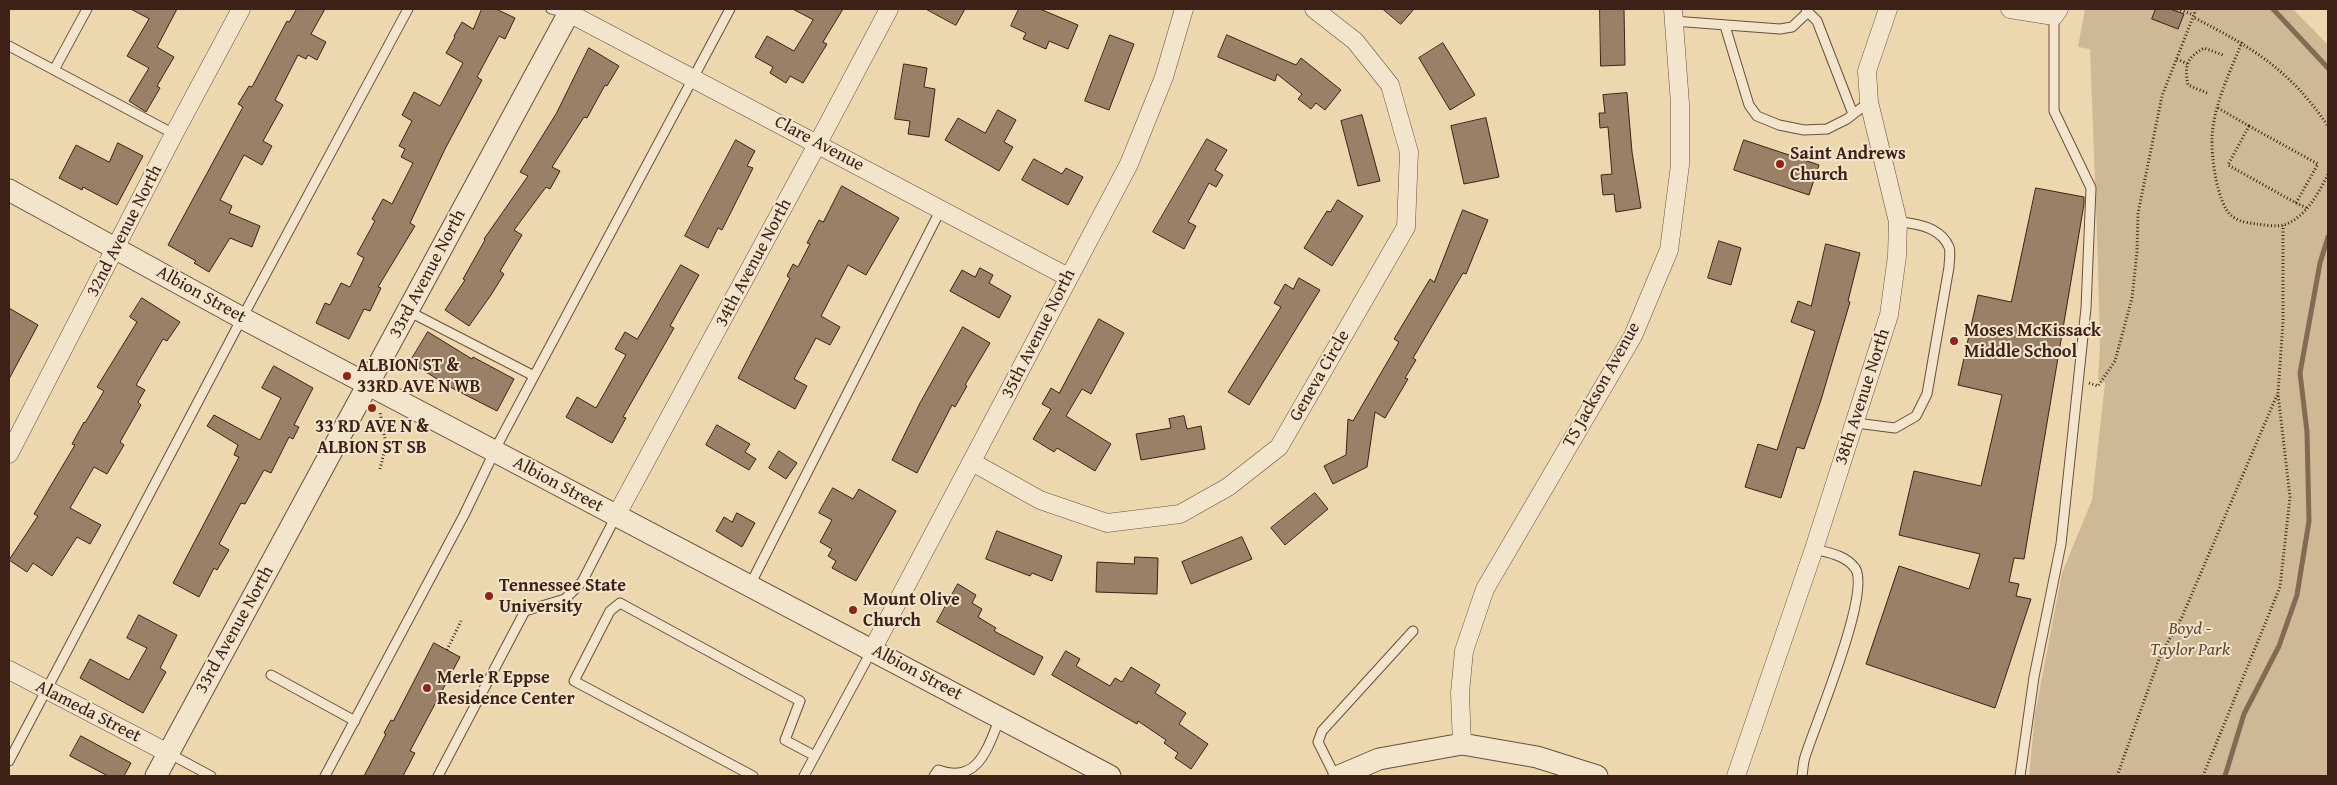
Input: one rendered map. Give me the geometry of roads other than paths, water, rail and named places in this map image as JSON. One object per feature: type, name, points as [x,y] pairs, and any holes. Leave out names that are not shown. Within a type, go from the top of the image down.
[{"type":"street","name":"32nd Avenue North","points":[[9,454],[174,134],[241,9]]},
{"type":"street","name":"34th Avenue North","points":[[616,516],[818,143],[888,9]]},
{"type":"street","name":"35th Avenue North","points":[[872,650],[1129,164],[1164,77],[1184,9]]},
{"type":"street","name":"Geneva Circle","points":[[972,462],[1040,500],[1107,522],[1180,514],[1228,487],[1279,447],[1406,227],[1409,152],[1390,86],[1355,41],[1314,9]]},
{"type":"street","name":"38th Avenue North","points":[[1736,776],[1814,549],[1890,315],[1897,256],[1898,222],[1870,102],[1867,71],[1888,9]]},
{"type":"street","points":[[2010,9],[2056,12]]},
{"type":"street","name":"Clare Avenue","points":[[563,10],[693,80],[818,143],[1068,277]]},
{"type":"street","name":"33rd Avenue North","points":[[156,776],[408,311],[563,10]]},
{"type":"street","name":"TS Jackson Avenue","points":[[1462,744],[1460,693],[1464,651],[1485,589],[1633,336],[1669,250],[1680,165],[1680,104],[1673,15]]},
{"type":"street","name":"Albion Street","points":[[9,190],[242,318],[1110,776]]},
{"type":"street","name":"Alameda Street","points":[[9,670],[168,753]]},
{"type":"street","points":[[1340,776],[1379,759],[1429,748],[1462,744],[1537,758],[1597,776]]},
{"type":"lane","points":[[54,70],[87,9]]},
{"type":"lane","points":[[9,761],[242,318],[408,9]]},
{"type":"lane","points":[[325,776],[464,516],[534,376],[730,9]]},
{"type":"lane","points":[[1673,15],[1725,26],[1771,29],[1792,27],[1807,10],[1817,21],[1854,114]]},
{"type":"lane","points":[[2020,776],[2034,677],[2060,544],[2086,308],[2090,188],[2054,111],[2056,12]]},
{"type":"lane","points":[[1725,26],[1749,105],[1758,116],[1780,125],[1804,130],[1827,129],[1854,114],[1870,102]]},
{"type":"lane","points":[[9,46],[174,134]]},
{"type":"lane","points":[[750,585],[941,209]]},
{"type":"lane","points":[[1856,423],[1895,428],[1916,416],[1927,394],[1949,266],[1949,247],[1938,233],[1915,223],[1898,222]]},
{"type":"lane","points":[[408,311],[534,376]]},
{"type":"lane","points":[[438,776],[525,611],[565,599],[582,582],[616,516]]},
{"type":"lane","points":[[1802,776],[1804,759],[1829,694],[1848,631],[1856,599],[1858,581],[1856,569],[1843,557],[1814,549]]},
{"type":"lane","points":[[753,776],[574,681],[610,611],[620,603],[800,701],[785,740],[815,756]]},
{"type":"lane","points":[[1335,776],[1318,742],[1322,731],[1413,631]]},
{"type":"lane","points":[[804,776],[872,650]]},
{"type":"lane","points":[[271,676],[354,721]]},
{"type":"lane","points":[[934,776],[938,770],[955,772],[976,766],[983,758],[1000,718]]},
{"type":"lane","points":[[168,753],[212,776]]},
{"type":"waterway","points":[[2273,9],[2328,68]]},
{"type":"waterway","points":[[2225,776],[2244,714],[2279,646],[2297,595],[2309,521],[2307,432],[2300,373],[2320,263],[2328,237]]},
{"type":"place","name":"Saint Andrews Church","points":[[1780,164]]},
{"type":"place","name":"Moses McKissack Middle School","points":[[1954,341]]},
{"type":"place","name":"ALBION ST & 33RD AVE N WB","points":[[347,376]]},
{"type":"place","name":"33 RD AVE N & ALBION ST SB","points":[[372,408]]},
{"type":"place","name":"Tennessee State University","points":[[489,596]]},
{"type":"place","name":"Mount Olive Church","points":[[853,610]]},
{"type":"place","name":"Merle R Eppse Residence Center","points":[[427,688]]},
{"type":"park label","name":"Boyd - Taylor Park","points":[[2190,639]]}]
